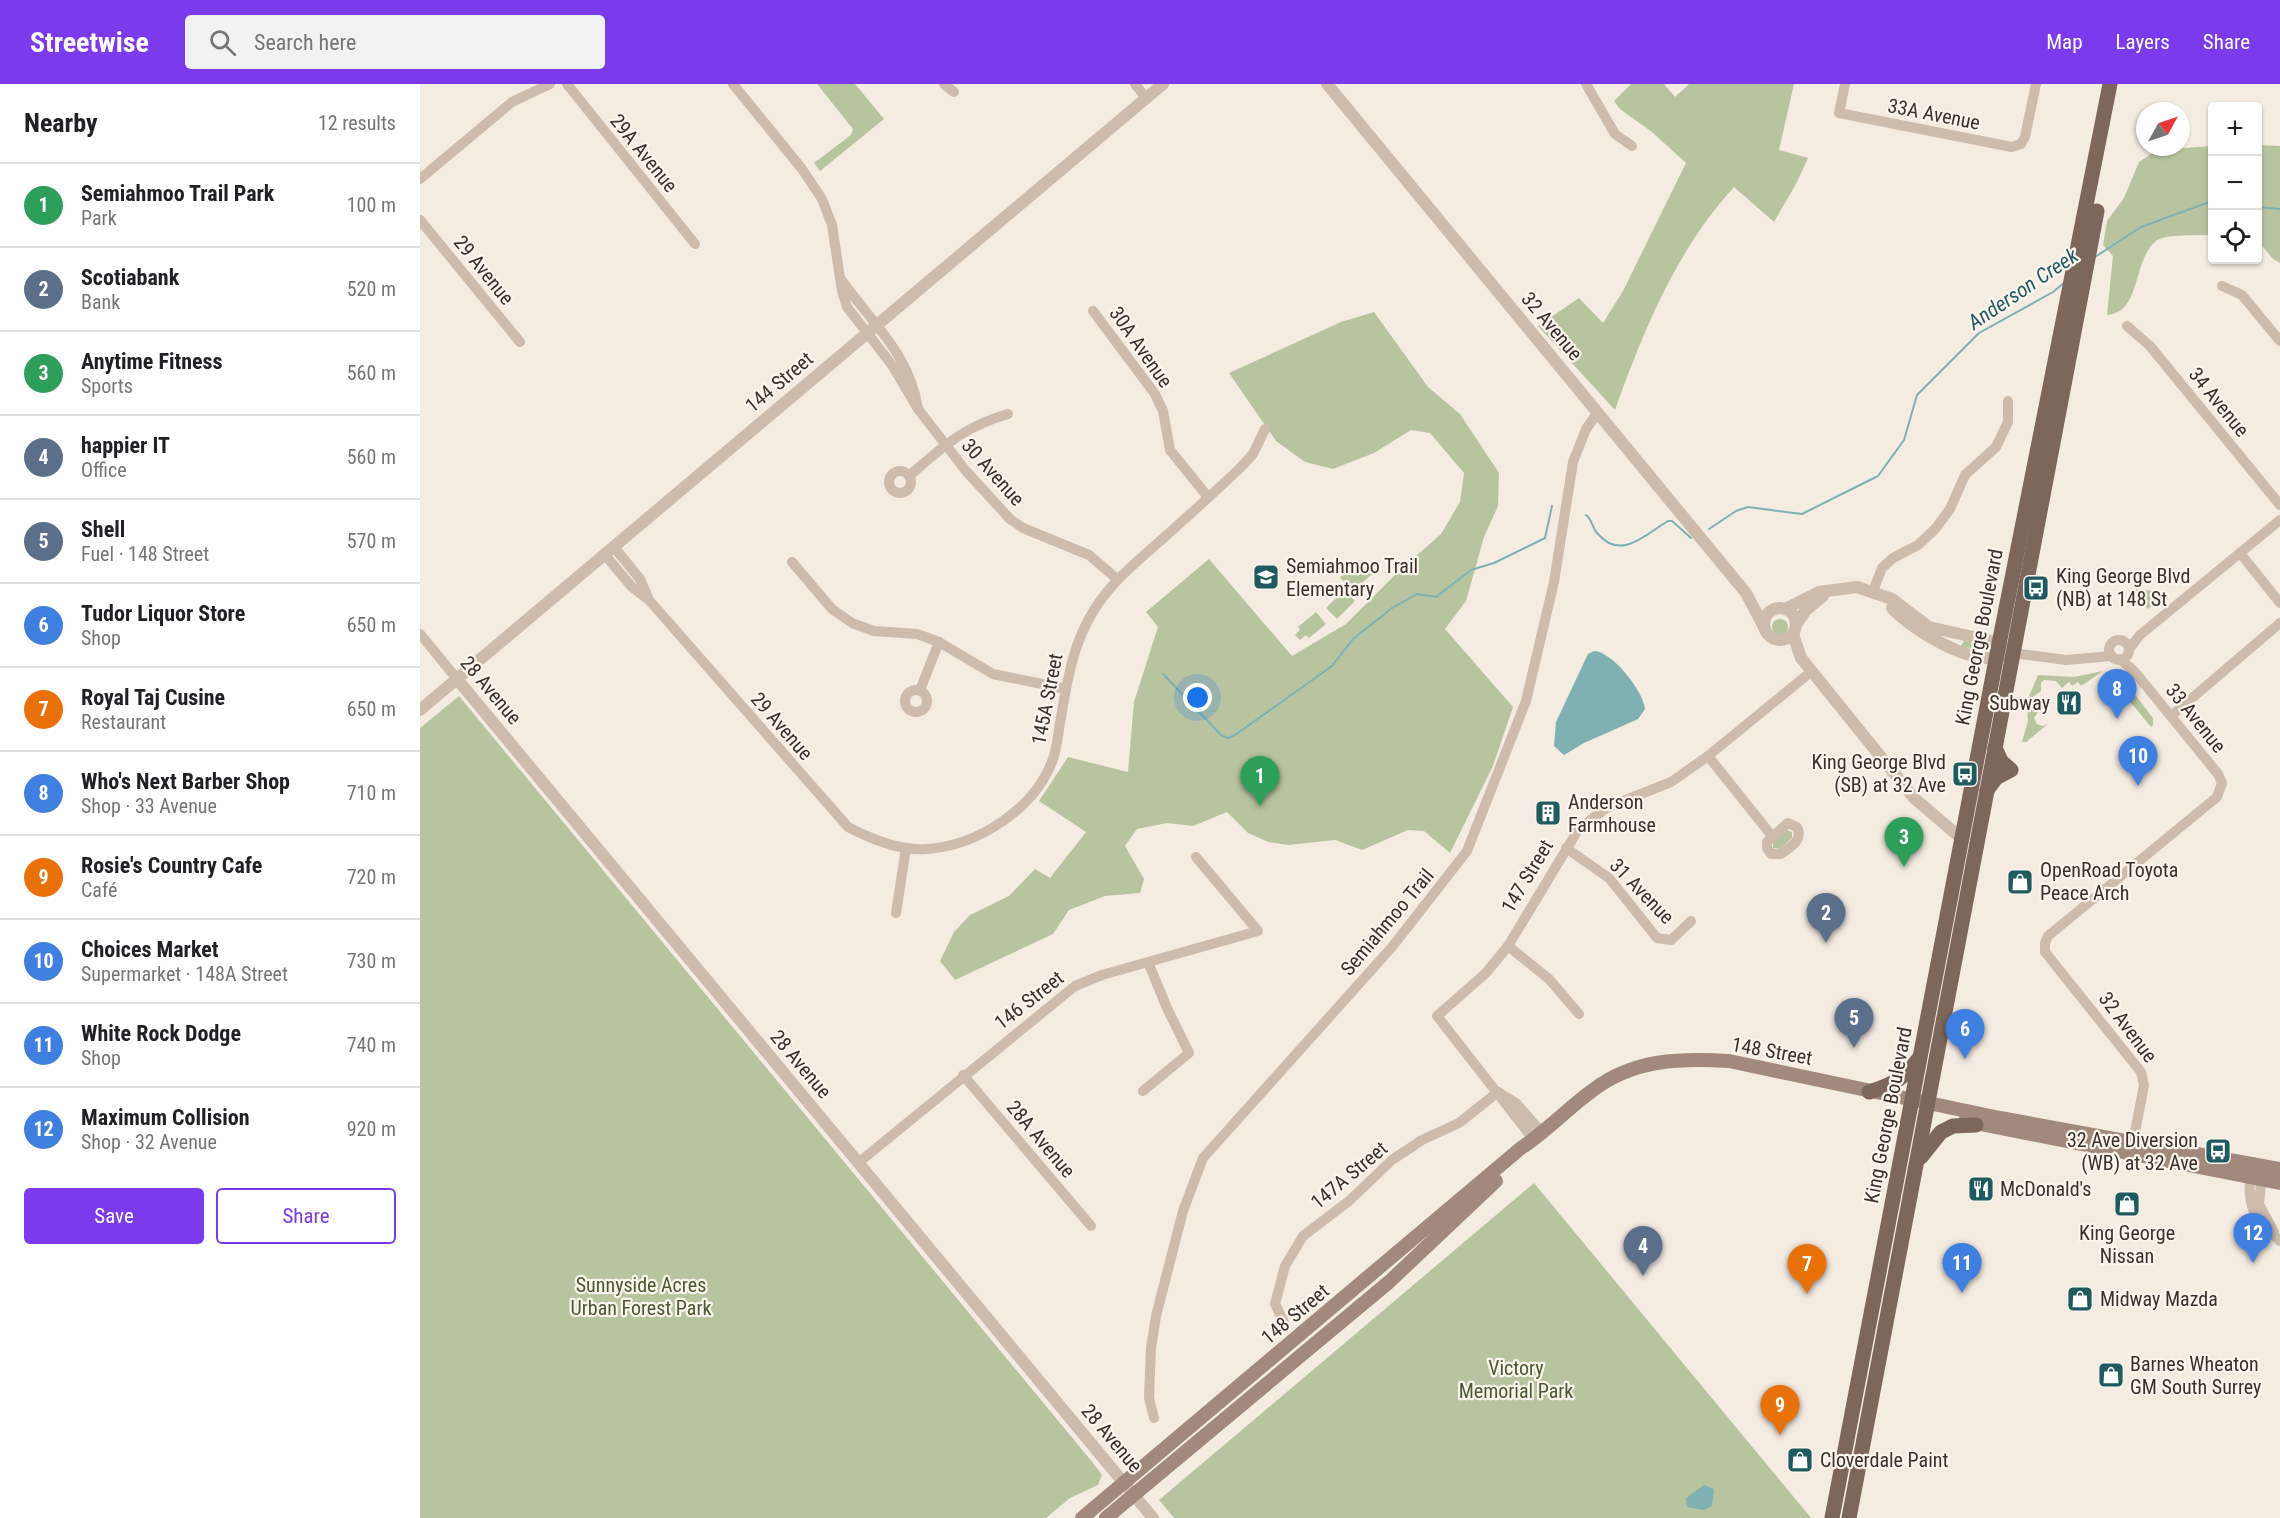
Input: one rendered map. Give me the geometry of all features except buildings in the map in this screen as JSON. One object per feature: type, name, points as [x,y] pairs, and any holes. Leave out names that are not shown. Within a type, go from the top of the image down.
[{"type":"main road","name":"King George Boulevard","points":[[1832,1518],[1855,1446],[1928,1108],[2085,275],[2083,258],[2110,84]]},
{"type":"main road","name":"King George Boulevard","points":[[1849,1518],[1865,1347],[1998,651],[2072,287],[2083,258],[2121,84]]},
{"type":"main road","points":[[1962,839],[1967,843],[1962,882],[1963,915]]},
{"type":"main road","points":[[1869,1092],[1896,1083],[1908,1074],[1921,1056]]},
{"type":"main road","name":"148 Street","points":[[1694,1059],[1912,1104]]},
{"type":"main road","name":"148 Street","points":[[1082,1518],[1593,1090],[1616,1076],[1658,1061],[1694,1059],[1729,1062],[1811,1077],[1912,1104]]},
{"type":"main road","points":[[1912,1104],[2256,1172],[2280,1183]]},
{"type":"main road","points":[[1928,1108],[1976,1125]]},
{"type":"main road","points":[[1917,1162],[1931,1141],[1941,1132],[1953,1126],[1976,1125],[2132,1148]]},
{"type":"main road","name":"148 Street","points":[[1106,1518],[1389,1282],[1525,1154],[1538,1136]]},
{"type":"main road","points":[[2256,1172],[2280,1169]]},
{"type":"main road","points":[[1841,1518],[1855,1446]]},
{"type":"street","points":[[420,179],[513,102],[550,84]]},
{"type":"street","name":"29A Avenue","points":[[567,84],[695,244]]},
{"type":"street","name":"30 Avenue","points":[[733,84],[819,193],[832,225],[847,307],[871,330],[900,367],[918,409],[945,445],[998,509],[1010,519],[1023,528],[1089,555],[1117,579]]},
{"type":"street","points":[[944,84],[954,92]]},
{"type":"street","points":[[1135,84],[1146,98]]},
{"type":"street","name":"144 Street","points":[[420,710],[1163,84]]},
{"type":"street","name":"32 Avenue","points":[[1327,84],[1746,593],[1765,628]]},
{"type":"street","points":[[1588,84],[1615,134],[1632,146]]},
{"type":"street","name":"33A Avenue","points":[[1845,84],[1839,113],[2012,147],[2021,144],[2025,137],[2036,84]]},
{"type":"street","name":"29 Avenue","points":[[420,220],[520,342]]},
{"type":"street","points":[[2223,286],[2242,295],[2276,329],[2280,341]]},
{"type":"street","name":"30A Avenue","points":[[1093,310],[1155,394],[1163,411],[1170,450],[1208,498]]},
{"type":"street","name":"34 Avenue","points":[[2127,326],[2150,346],[2280,505]]},
{"type":"street","points":[[1877,593],[1882,568],[1893,558],[1922,542],[1935,529],[1950,509],[1965,476],[1996,447],[2008,422],[2008,401]]},
{"type":"street","name":"Semiahmoo Trail","points":[[1154,1418],[1149,1390],[1156,1316],[1165,1273],[1183,1211],[1203,1158],[1392,946],[1467,851],[1526,701],[1554,582],[1573,462],[1586,429],[1598,412]]},
{"type":"street","points":[[909,476],[945,445],[971,427],[1008,414]]},
{"type":"street","name":"145A Street","points":[[906,848],[927,849],[959,842],[984,832],[1029,800],[1043,780],[1054,758],[1074,650],[1094,611],[1117,579],[1208,498],[1252,454],[1265,429]]},
{"type":"street","points":[[1962,839],[1914,798],[1801,658],[1779,640],[1770,636],[1765,628],[1767,616],[1819,592],[1851,586],[1895,601],[1929,627],[1998,651],[2066,660],[2099,656],[2121,651],[2280,520]]},
{"type":"street","name":"29 Avenue","points":[[610,551],[632,587],[650,600],[835,815],[848,827],[869,838],[906,848]]},
{"type":"street","points":[[2240,553],[2280,603]]},
{"type":"street","points":[[792,562],[843,619],[874,631],[908,633],[939,642],[993,674],[1066,688]]},
{"type":"street","points":[[1779,640],[1788,638],[1806,610],[1831,590]]},
{"type":"street","name":"32 Avenue","points":[[1746,593],[1768,608],[1781,609]]},
{"type":"street","points":[[1781,609],[1792,614],[1801,658]]},
{"type":"street","points":[[2171,716],[2280,623]]},
{"type":"street","name":"28 Avenue","points":[[420,634],[1153,1518]]},
{"type":"street","points":[[920,690],[939,642]]},
{"type":"street","name":"33 Avenue","points":[[2048,936],[2221,792],[2222,783],[2218,774],[2134,671],[2121,651]]},
{"type":"street","name":"147 Street","points":[[1498,1092],[1437,1016],[1486,973],[1508,946],[1578,830],[1606,808],[1671,782],[1708,756],[1812,671]]},
{"type":"street","points":[[1708,756],[1772,836]]},
{"type":"street","points":[[896,913],[906,848]]},
{"type":"street","name":"31 Avenue","points":[[1566,848],[1609,878],[1657,938],[1671,940],[1691,921]]},
{"type":"street","name":"146 Street","points":[[858,1163],[963,1075],[1075,986],[1102,975],[1258,931],[1196,857]]},
{"type":"street","name":"32 Avenue","points":[[2048,936],[2045,952],[2141,1072],[2144,1085],[2132,1148]]},
{"type":"street","points":[[1508,946],[1549,979],[1579,1014]]},
{"type":"street","points":[[1143,1091],[1189,1053],[1148,962]]},
{"type":"street","name":"28A Avenue","points":[[963,1075],[1091,1226]]},
{"type":"street","points":[[1498,1092],[1516,1102],[1538,1136]]},
{"type":"street","name":"147A Street","points":[[1284,1322],[1275,1304],[1285,1266],[1303,1236],[1349,1201],[1392,1160],[1422,1140],[1459,1123],[1498,1092]]},
{"type":"street","points":[[2256,1172],[2259,1204],[2279,1240]]},
{"type":"green space","points":[[817,84],[855,84],[884,119],[820,171],[814,163],[851,135],[853,129]]},
{"type":"green space","points":[[1631,84],[1664,84],[1675,97],[1689,84],[1794,84],[1779,150],[1808,158],[1774,222],[1734,187],[1714,211],[1695,237],[1664,292],[1637,351],[1615,410],[1538,326],[1579,298],[1603,323],[1623,291],[1686,163],[1652,132],[1620,109],[1614,101]]},
{"type":"green space","points":[[2262,145],[2280,146],[2280,263],[2273,259],[2262,246]]},
{"type":"green space","points":[[2208,146],[2208,235],[2175,236],[2156,241],[2143,260],[2132,295],[2126,305],[2118,312],[2107,315],[2113,256],[2103,245],[2107,221],[2124,198],[2139,162],[2148,156],[2190,156],[2190,148]]},
{"type":"green space","points":[[1374,312],[1428,387],[1460,414],[1499,473],[1498,506],[1484,537],[1466,601],[1445,629],[1513,707],[1493,766],[1450,853],[1424,831],[1408,830],[1362,850],[1335,840],[1288,845],[1268,842],[1248,833],[1227,812],[1193,826],[1167,823],[1137,829],[1125,846],[1144,879],[1140,893],[1105,896],[1069,910],[1053,934],[955,980],[940,961],[954,932],[970,915],[1009,896],[1035,869],[1050,878],[1086,832],[1039,801],[1068,757],[1128,772],[1134,702],[1158,627],[1146,612],[1209,559],[1292,656],[1346,624],[1399,571],[1441,534],[1460,502],[1464,473],[1430,433],[1411,430],[1374,453],[1333,469],[1305,462],[1276,441],[1229,373],[1341,322]]},
{"type":"green space","points":[[1359,560],[1372,574],[1352,592],[1340,577]]},
{"type":"green space","points":[[2131,588],[2167,593],[2148,609]]},
{"type":"green space","points":[[1344,590],[1355,601],[1337,619],[1326,608]]},
{"type":"green space","points":[[1316,612],[1326,624],[1309,638],[1306,635],[1300,640],[1295,635],[1300,630],[1298,627]]},
{"type":"green space","points":[[1780,619],[1786,621],[1788,627],[1786,633],[1780,635],[1774,633],[1772,627],[1774,621]]},
{"type":"green space","points":[[1964,641],[1988,646],[1987,652],[1961,646]]},
{"type":"green space","points":[[2103,671],[2081,686],[2078,682],[2072,686],[2069,682],[2062,688],[2056,681],[2044,680],[2041,683],[2041,691],[2027,701],[2038,675],[2074,677]]},
{"type":"green space","points":[[2109,676],[2121,681],[2133,692],[2153,718],[2151,727]]},
{"type":"green space","name":"Sunnyside Acres Urban Forest Park","points":[[459,696],[1093,1463],[1102,1475],[1098,1485],[1070,1498],[1046,1518],[420,1518],[420,728]]},
{"type":"green space","points":[[2034,703],[2039,711],[2034,718],[2037,724],[2043,726],[2048,724],[2026,742],[2022,742],[2028,721],[2027,708]]},
{"type":"green space","points":[[1786,830],[1792,832],[1792,838],[1780,849],[1773,848],[1773,842]]},
{"type":"green space","name":"Victory Memorial Park","points":[[1534,1183],[1811,1518],[1174,1518],[1159,1500]]},
{"type":"water","points":[[1594,651],[1609,658],[1626,674],[1639,693],[1645,709],[1638,719],[1584,743],[1564,755],[1554,746],[1556,722],[1588,654]]},
{"type":"water","points":[[1704,1485],[1714,1489],[1712,1506],[1704,1510],[1687,1507],[1686,1498]]},
{"type":"waterway","name":"Anderson Creek","points":[[2095,257],[2141,227],[2208,202]]},
{"type":"waterway","name":"Anderson Creek","points":[[2262,207],[2280,209]]},
{"type":"waterway","name":"Anderson Creek","points":[[1709,529],[1736,511],[1748,507],[1802,514],[1878,476],[1904,440],[1917,395],[1979,333],[2053,292],[2065,282]]},
{"type":"waterway","name":"Anderson Creek","points":[[1163,674],[1222,736],[1228,738],[1235,735],[1332,666],[1353,639],[1392,608],[1417,594],[1436,597],[1471,570],[1494,563],[1545,538],[1552,506]]},
{"type":"waterway","name":"Anderson Creek","points":[[1586,515],[1598,534],[1607,542],[1616,545],[1624,545],[1642,538],[1668,521],[1672,521],[1691,538]]},
{"type":"place","name":"Semiahmoo Trail Elementary","points":[[1266,577]]},
{"type":"place","name":"King George Blvd (NB) at 148 St","points":[[2036,588]]},
{"type":"place","name":"Subway","points":[[2069,703]]},
{"type":"place","name":"Who's Next Barber Shop","points":[[2117,719]]},
{"type":"place","name":"King George Blvd (SB) at 32 Ave","points":[[1965,774]]},
{"type":"place","name":"Choices Market","points":[[2138,786]]},
{"type":"place","name":"Semiahmoo Trail Park","points":[[1260,806]]},
{"type":"place","name":"Anderson Farmhouse","points":[[1548,813]]},
{"type":"place","name":"Anytime Fitness","points":[[1904,867]]},
{"type":"place","name":"OpenRoad Toyota Peace Arch","points":[[2020,882]]},
{"type":"place","name":"Scotiabank","points":[[1826,943]]},
{"type":"place","name":"Shell","points":[[1854,1048]]},
{"type":"place","name":"Tudor Liquor Store","points":[[1965,1059]]},
{"type":"place","name":"32 Ave Diversion (WB) at 32 Ave","points":[[2218,1151]]},
{"type":"place","name":"McDonald's","points":[[1981,1189]]},
{"type":"place","name":"King George Nissan","points":[[2127,1204]]},
{"type":"place","name":"Maximum Collision","points":[[2253,1263]]},
{"type":"place","name":"happier IT","points":[[1643,1276]]},
{"type":"place","name":"White Rock Dodge","points":[[1962,1293]]},
{"type":"place","name":"Royal Taj Cusine","points":[[1807,1294]]},
{"type":"place","name":"Midway Mazda","points":[[2080,1299]]},
{"type":"place","name":"Barnes Wheaton GM South Surrey","points":[[2111,1375]]},
{"type":"place","name":"Rosie's Country Cafe","points":[[1780,1435]]},
{"type":"place","name":"Cloverdale Paint","points":[[1800,1460]]}]
